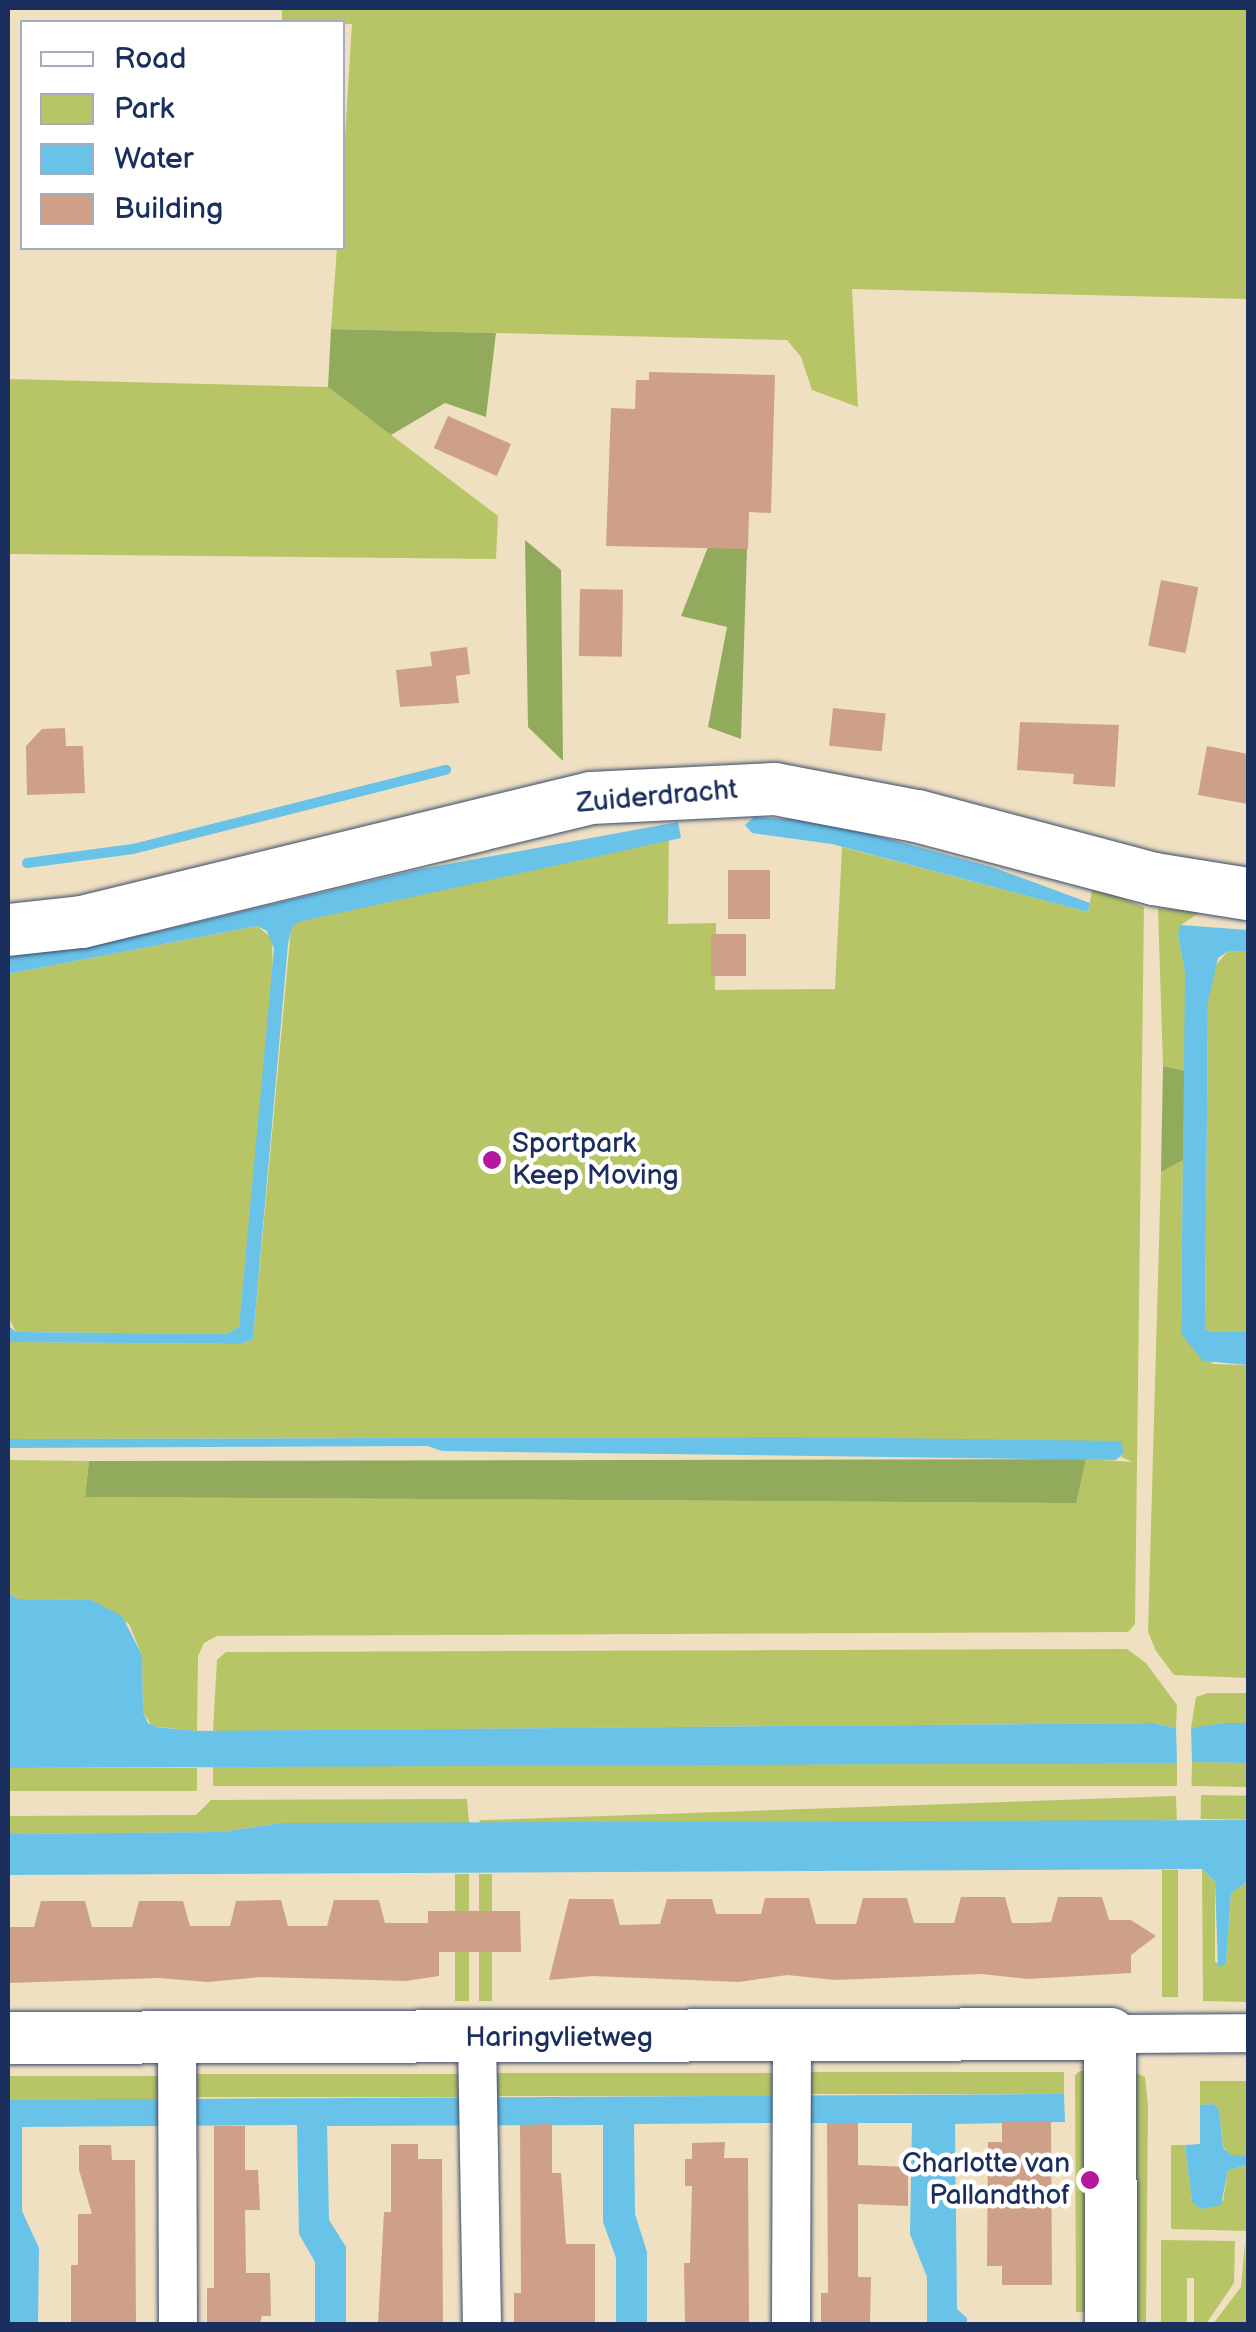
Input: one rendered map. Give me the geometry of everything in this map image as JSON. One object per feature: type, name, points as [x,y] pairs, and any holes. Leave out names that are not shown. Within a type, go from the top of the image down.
[{"type":"street","name":"Zuiderdracht","points":[[8,930],[82,922],[591,798],[759,790],[917,816],[1154,879],[1248,894]]},
{"type":"street","points":[[1111,2324],[1110,2034],[1248,2034]]},
{"type":"street","name":"Haringvlietweg","points":[[8,2038],[177,2058],[478,2058],[792,2056],[1110,2034]]},
{"type":"street","points":[[791,2324],[792,2056]]},
{"type":"street","points":[[177,2058],[178,2324]]},
{"type":"street","points":[[478,2058],[482,2324]]},
{"type":"green space","points":[[282,8],[1248,8],[1248,299],[852,289],[858,407],[812,390],[801,357],[787,340],[331,329],[337,250],[345,250],[345,136],[352,24],[345,24],[345,20],[282,20]]},
{"type":"green space","points":[[331,329],[496,333],[486,417],[445,403],[391,435],[328,387]]},
{"type":"green space","points":[[8,379],[328,387],[498,516],[496,559],[8,554]]},
{"type":"green space","points":[[525,540],[561,570],[563,761],[528,727]]},
{"type":"green space","points":[[708,547],[747,548],[741,739],[708,727],[727,627],[681,616]]},
{"type":"green space","points":[[669,829],[668,924],[716,923],[715,990],[835,989],[842,847],[1088,912],[1093,886],[1144,907],[1135,1624],[1128,1632],[217,1636],[204,1643],[198,1656],[197,1731],[152,1726],[143,1712],[142,1655],[129,1624],[91,1600],[18,1599],[8,1593],[8,1460],[89,1461],[85,1497],[1075,1503],[1086,1459],[1133,1462],[1121,1457],[1123,1454],[805,1437],[8,1439],[8,1342],[241,1344],[253,1339],[291,928],[288,914]]},
{"type":"green space","points":[[1158,908],[1200,912],[1181,925],[1178,935],[1185,973],[1185,1071],[1163,1066]]},
{"type":"green space","points":[[257,926],[272,938],[273,978],[239,1327],[226,1334],[16,1332],[9,1318],[8,974]]},
{"type":"green space","points":[[1228,951],[1248,952],[1248,1332],[1210,1332],[1205,1328],[1208,1002],[1215,966]]},
{"type":"green space","points":[[1163,1066],[1185,1071],[1183,1160],[1161,1172]]},
{"type":"green space","points":[[1183,1160],[1181,1334],[1213,1364],[1248,1365],[1248,1678],[1174,1675],[1148,1632],[1161,1172]]},
{"type":"green space","points":[[1086,1459],[1076,1503],[85,1497],[89,1461]]},
{"type":"green space","points":[[1127,1649],[1146,1663],[1177,1705],[1176,1728],[1153,1723],[213,1731],[217,1660],[226,1652]]},
{"type":"green space","points":[[1208,1693],[1248,1693],[1248,1723],[1191,1728],[1196,1697]]},
{"type":"green space","points":[[1192,1762],[1248,1763],[1248,1787],[1192,1786]]},
{"type":"green space","points":[[213,1763],[1177,1763],[1177,1786],[213,1786]]},
{"type":"green space","points":[[8,1768],[197,1768],[197,1791],[8,1791]]},
{"type":"green space","points":[[1201,1795],[1248,1796],[1248,1820],[1201,1819]]},
{"type":"green space","points":[[1176,1796],[1177,1820],[480,1844],[479,1820]]},
{"type":"green space","points":[[467,1799],[469,1823],[281,1823],[221,1832],[8,1834],[8,1816],[196,1815],[211,1800]]},
{"type":"green space","points":[[1202,1869],[1215,1881],[1215,1962],[1226,1964],[1231,1893],[1248,1881],[1248,2002],[1203,2001]]},
{"type":"green space","points":[[1162,1870],[1178,1870],[1178,1997],[1162,1997]]},
{"type":"green space","points":[[455,1874],[469,1874],[469,2001],[455,2001]]},
{"type":"green space","points":[[479,1874],[492,1874],[492,2001],[479,2001]]},
{"type":"green space","points":[[1085,2071],[1097,2312],[1076,2312],[1075,2075]]},
{"type":"green space","points":[[800,2072],[1064,2072],[1064,2094],[800,2094]]},
{"type":"green space","points":[[493,2073],[775,2073],[775,2096],[493,2096]]},
{"type":"green space","points":[[1136,2073],[1145,2077],[1148,2106],[1146,2324],[1126,2324]]},
{"type":"green space","points":[[186,2074],[468,2074],[468,2097],[186,2097]]},
{"type":"green space","points":[[8,2076],[162,2076],[162,2100],[8,2100]]},
{"type":"green space","points":[[1200,2081],[1248,2081],[1248,2156],[1232,2156],[1223,2147],[1219,2109],[1213,2104],[1200,2105]]},
{"type":"green space","points":[[1171,2145],[1185,2145],[1192,2202],[1223,2201],[1228,2170],[1248,2165],[1248,2231],[1171,2229]]},
{"type":"green space","points":[[1161,2240],[1235,2241],[1234,2283],[1206,2324],[1194,2324],[1194,2278],[1187,2278],[1187,2324],[1161,2324]]},
{"type":"green space","points":[[1245,2242],[1248,2324],[1213,2324],[1241,2287]]},
{"type":"water","points":[[754,817],[822,821],[992,867],[1090,903],[1088,912],[832,844],[752,833],[745,825]]},
{"type":"water","points":[[678,822],[681,838],[298,922],[292,927],[288,944],[253,1339],[241,1344],[8,1342],[8,1292],[10,1327],[16,1332],[226,1334],[239,1327],[274,949],[267,931],[257,926],[8,974],[8,956],[147,934],[416,870]]},
{"type":"water","points":[[1180,925],[1248,930],[1248,952],[1228,951],[1218,958],[1208,1002],[1205,1328],[1210,1332],[1248,1332],[1248,1365],[1203,1361],[1181,1334],[1185,973],[1178,935]]},
{"type":"water","points":[[805,1437],[1122,1441],[1123,1454],[1116,1460],[442,1451],[428,1446],[8,1448],[8,1439]]},
{"type":"water","points":[[8,1593],[18,1599],[91,1600],[122,1616],[142,1655],[143,1712],[148,1723],[157,1727],[197,1731],[1153,1723],[1176,1728],[1177,1763],[8,1768]]},
{"type":"water","points":[[1248,1723],[1248,1763],[1192,1762],[1191,1728]]},
{"type":"water","points":[[1248,1820],[1248,1881],[1231,1893],[1226,1964],[1218,1967],[1215,1881],[1202,1869],[8,1875],[8,1834],[221,1832],[281,1823]]},
{"type":"water","points":[[1064,2094],[1065,2122],[955,2124],[957,2309],[967,2318],[967,2324],[927,2324],[927,2277],[910,2234],[912,2123],[777,2123],[634,2124],[635,2214],[647,2252],[647,2324],[616,2324],[616,2258],[603,2222],[603,2125],[327,2126],[329,2220],[346,2247],[346,2324],[315,2324],[315,2262],[299,2234],[297,2125],[22,2127],[22,2211],[39,2248],[38,2324],[10,2324],[8,2100]]},
{"type":"water","points":[[1213,2104],[1219,2109],[1223,2148],[1232,2155],[1248,2156],[1248,2165],[1228,2170],[1221,2205],[1201,2209],[1192,2202],[1185,2145],[1200,2144],[1200,2105]]},
{"type":"building","points":[[649,372],[775,375],[771,513],[749,512],[748,549],[606,546],[611,408],[635,409],[636,380],[649,380]]},
{"type":"building","points":[[448,416],[511,444],[497,476],[434,448]]},
{"type":"building","points":[[1161,580],[1198,587],[1186,653],[1148,646]]},
{"type":"building","points":[[580,589],[623,590],[622,657],[579,656]]},
{"type":"building","points":[[467,647],[470,674],[456,676],[459,703],[400,707],[396,670],[432,666],[430,652]]},
{"type":"building","points":[[833,708],[886,714],[882,751],[829,746]]},
{"type":"building","points":[[1020,722],[1119,725],[1115,787],[1073,784],[1074,774],[1017,770]]},
{"type":"building","points":[[65,728],[66,746],[83,746],[85,793],[27,795],[26,746],[42,729]]},
{"type":"building","points":[[1207,746],[1248,754],[1248,804],[1198,795]]},
{"type":"building","points":[[728,870],[770,870],[770,919],[728,919]]},
{"type":"building","points":[[711,934],[746,934],[746,976],[711,976]]},
{"type":"building","points":[[961,1897],[1005,1897],[1012,1923],[1032,1923],[1051,1922],[1058,1897],[1102,1897],[1109,1920],[1131,1920],[1156,1936],[1131,1955],[1131,1973],[1028,1979],[982,1974],[835,1980],[787,1975],[739,1982],[592,1976],[549,1980],[569,1899],[613,1899],[620,1925],[660,1924],[667,1899],[712,1899],[716,1914],[761,1914],[765,1898],[809,1898],[816,1924],[856,1924],[863,1898],[907,1898],[914,1923],[954,1923]]},
{"type":"building","points":[[281,1900],[288,1926],[327,1926],[334,1900],[379,1900],[385,1923],[428,1923],[428,1911],[520,1911],[521,1952],[439,1952],[439,1976],[406,1981],[260,1977],[208,1982],[159,1978],[8,1983],[8,1927],[34,1927],[41,1901],[85,1901],[92,1927],[132,1927],[139,1901],[183,1901],[190,1926],[230,1926],[236,1901]]},
{"type":"building","points":[[1002,2122],[1051,2122],[1052,2285],[1002,2285],[1002,2266],[987,2266],[988,2142],[1002,2142]]},
{"type":"building","points":[[827,2123],[858,2123],[858,2165],[908,2167],[908,2206],[858,2204],[858,2277],[871,2277],[870,2324],[821,2324],[821,2293],[828,2293]]},
{"type":"building","points":[[552,2124],[552,2173],[561,2173],[566,2244],[595,2244],[595,2324],[514,2324],[514,2293],[521,2293],[520,2125]]},
{"type":"building","points":[[214,2126],[245,2126],[245,2170],[258,2170],[260,2210],[245,2210],[246,2273],[270,2273],[271,2316],[262,2316],[260,2324],[207,2324],[207,2288],[214,2288]]},
{"type":"building","points":[[725,2142],[724,2158],[748,2158],[749,2324],[685,2324],[684,2263],[690,2263],[692,2186],[685,2186],[685,2159],[692,2159],[692,2143]]},
{"type":"building","points":[[391,2144],[418,2144],[418,2159],[442,2159],[443,2324],[378,2324],[384,2212],[391,2212]]},
{"type":"building","points":[[79,2145],[111,2145],[112,2160],[135,2160],[136,2324],[71,2324],[71,2265],[78,2265],[78,2214],[92,2214],[79,2170]]},
{"type":"waterway","points":[[27,863],[133,849],[446,770]]},
{"type":"place","name":"Sportpark Keep Moving","points":[[492,1160]]},
{"type":"place","name":"Charlotte van Pallandthof","points":[[1090,2180]]}]
